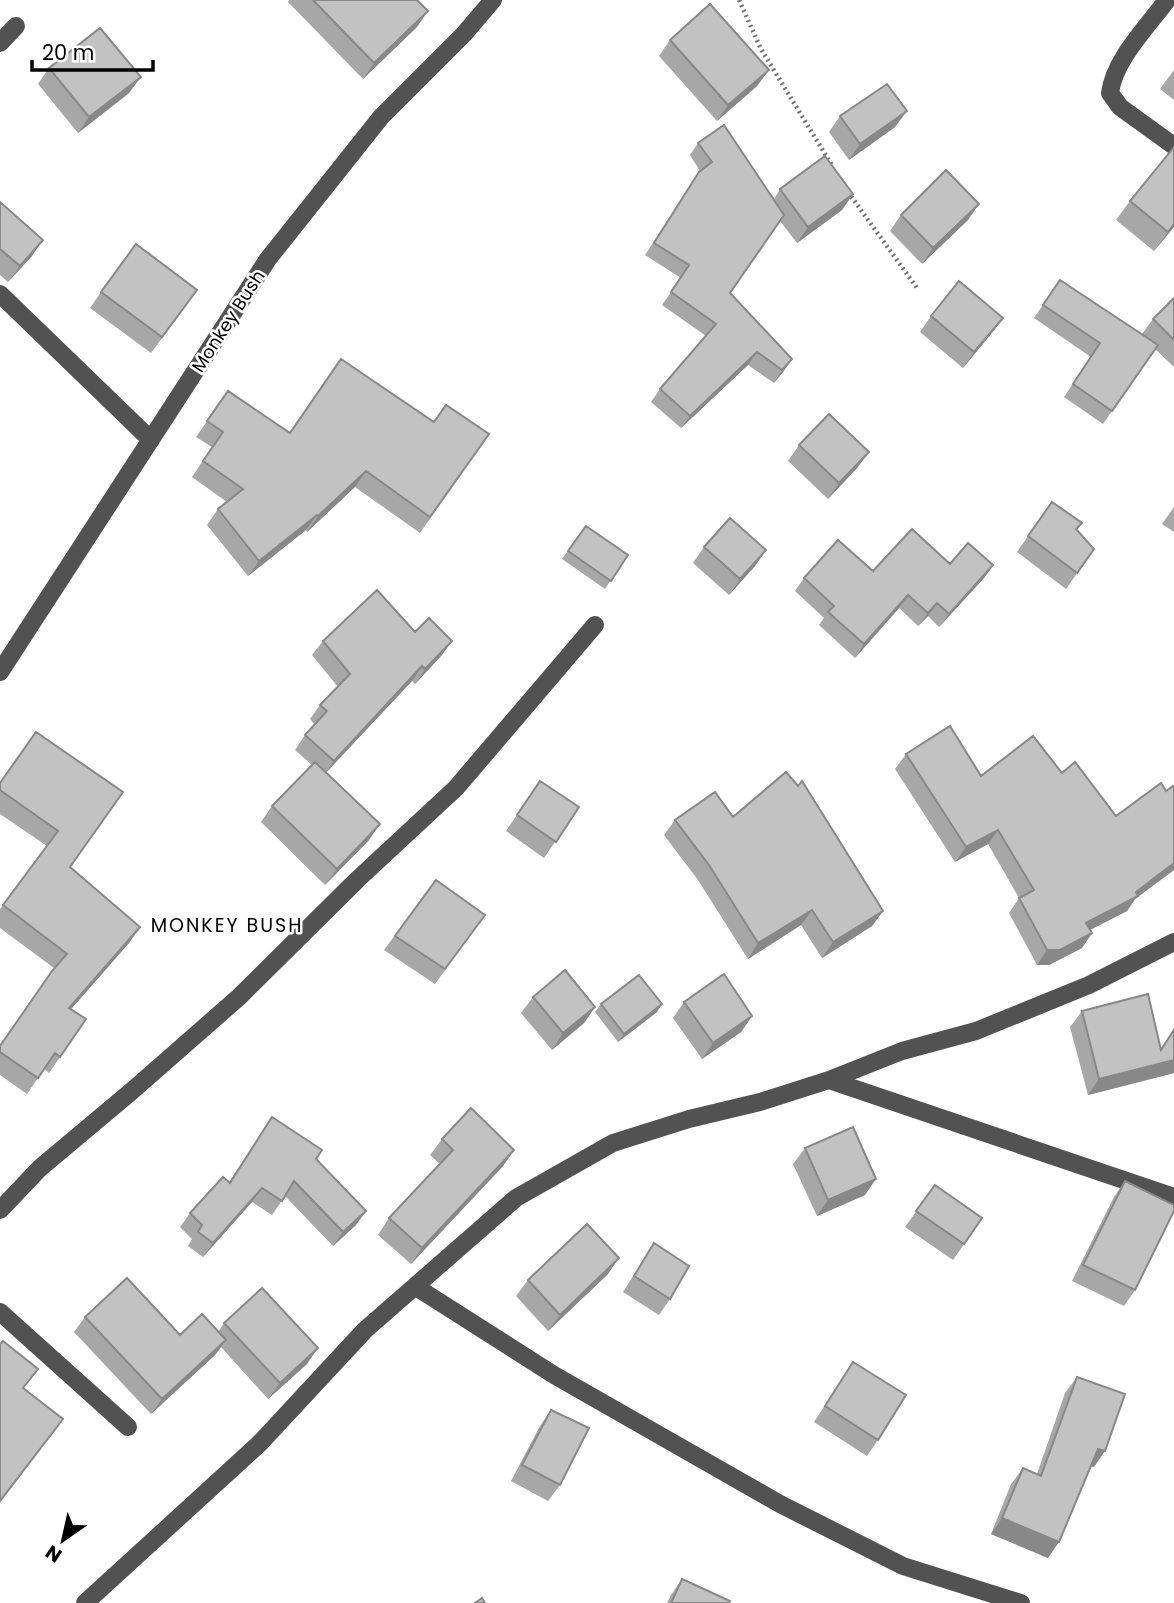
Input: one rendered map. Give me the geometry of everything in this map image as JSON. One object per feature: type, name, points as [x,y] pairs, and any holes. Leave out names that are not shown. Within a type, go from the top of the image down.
[{"type":"street","name":"Monkey Bush","points":[[0,672],[268,259],[381,117],[464,34],[493,0]]},
{"type":"street","points":[[1167,0],[1118,66],[1110,93],[1120,107],[1174,146]]},
{"type":"street","points":[[0,43],[16,26]]},
{"type":"street","points":[[0,295],[151,440]]},
{"type":"street","points":[[0,1210],[40,1168],[134,1090],[239,997],[348,889],[456,788],[595,625]]},
{"type":"street","points":[[85,1603],[259,1444],[365,1330],[516,1198],[613,1143],[689,1119],[760,1102],[828,1080],[902,1051],[976,1031],[1089,985],[1174,942]]},
{"type":"street","points":[[828,1080],[1174,1197]]},
{"type":"street","points":[[416,1287],[554,1375],[780,1504],[903,1566],[1021,1603]]},
{"type":"street","points":[[0,1312],[128,1427]]},
{"type":"path","points":[[739,0],[761,49],[833,167]]},
{"type":"path","points":[[847,191],[917,288]]},
{"type":"building","points":[[313,0],[417,0],[428,11],[374,63]]},
{"type":"building","points":[[710,4],[769,70],[728,105],[670,40]]},
{"type":"building","points":[[100,28],[141,77],[89,117],[49,68]]},
{"type":"building","points":[[887,84],[907,111],[860,144],[840,116]]},
{"type":"building","points":[[724,125],[784,215],[730,293],[792,359],[782,370],[757,352],[690,416],[660,389],[716,324],[671,292],[689,265],[654,243],[699,172],[712,162],[698,143]]},
{"type":"building","points":[[1174,147],[1174,224],[1168,232],[1130,201]]},
{"type":"building","points":[[825,156],[853,194],[808,227],[780,189]]},
{"type":"building","points":[[946,170],[979,204],[933,248],[901,215]]},
{"type":"building","points":[[0,202],[43,240],[20,266],[0,249]]},
{"type":"building","points":[[136,244],[197,290],[162,337],[101,292]]},
{"type":"building","points":[[1060,280],[1158,345],[1112,411],[1073,384],[1100,343],[1043,305]]},
{"type":"building","points":[[959,281],[1003,318],[974,352],[931,316]]},
{"type":"building","points":[[1174,298],[1174,340],[1153,319]]},
{"type":"building","points":[[341,359],[434,422],[446,405],[489,434],[430,517],[366,471],[318,516],[259,561],[218,509],[243,489],[203,461],[223,432],[207,421],[228,391],[290,433]]},
{"type":"building","points":[[829,414],[869,452],[839,483],[799,445]]},
{"type":"building","points":[[1052,502],[1082,523],[1076,529],[1094,549],[1077,573],[1028,536]]},
{"type":"building","points":[[730,518],[766,550],[740,579],[704,547]]},
{"type":"building","points":[[586,526],[628,555],[611,581],[568,551]]},
{"type":"building","points":[[912,529],[950,564],[968,543],[993,565],[949,614],[937,603],[928,613],[908,595],[864,644],[828,612],[834,606],[804,578],[838,540],[873,571]]},
{"type":"building","points":[[377,590],[415,632],[429,618],[452,641],[425,669],[422,666],[334,761],[305,735],[327,711],[320,705],[350,674],[323,641]]},
{"type":"building","points":[[950,726],[981,776],[1033,736],[1062,773],[1075,762],[1116,816],[1161,783],[1166,791],[1173,786],[1174,863],[1136,892],[1138,896],[1086,923],[1092,933],[1060,950],[1047,950],[1019,898],[1034,890],[998,830],[966,847],[906,754]]},
{"type":"building","points":[[36,732],[123,792],[70,867],[140,927],[69,1008],[86,1019],[60,1057],[55,1053],[38,1078],[0,1052],[0,1046],[52,971],[67,954],[3,905],[58,831],[0,790],[0,783]]},
{"type":"building","points":[[315,762],[380,824],[337,869],[272,806]]},
{"type":"building","points":[[786,772],[798,786],[802,781],[883,911],[833,942],[812,910],[758,943],[709,865],[675,820],[715,792],[733,817]]},
{"type":"building","points":[[540,781],[579,807],[556,842],[517,815]]},
{"type":"building","points":[[436,880],[485,915],[445,969],[395,936]]},
{"type":"building","points":[[565,970],[595,1007],[563,1033],[533,997]]},
{"type":"building","points":[[724,974],[752,1016],[713,1043],[684,1002]]},
{"type":"building","points":[[639,975],[662,1004],[624,1034],[601,1004]]},
{"type":"building","points":[[1148,994],[1161,1050],[1174,1030],[1174,1060],[1099,1079],[1082,1011]]},
{"type":"building","points":[[471,1108],[514,1150],[422,1248],[389,1218],[453,1150],[442,1139]]},
{"type":"building","points":[[272,1117],[322,1150],[316,1159],[366,1211],[343,1232],[294,1181],[282,1201],[262,1188],[213,1243],[198,1232],[202,1225],[190,1213],[223,1177],[230,1183]]},
{"type":"building","points":[[853,1127],[876,1179],[828,1200],[805,1148]]},
{"type":"building","points":[[1125,1181],[1174,1205],[1174,1211],[1135,1290],[1083,1265]]},
{"type":"building","points":[[935,1185],[982,1218],[964,1244],[916,1211]]},
{"type":"building","points":[[587,1224],[619,1258],[560,1315],[528,1280]]},
{"type":"building","points":[[654,1243],[689,1266],[670,1299],[634,1276]]},
{"type":"building","points":[[127,1278],[180,1335],[202,1314],[226,1340],[162,1399],[85,1317]]},
{"type":"building","points":[[262,1288],[318,1348],[280,1383],[224,1323]]},
{"type":"building","points":[[3,1341],[38,1369],[23,1388],[63,1419],[0,1501],[0,1344]]},
{"type":"building","points":[[853,1362],[906,1395],[878,1440],[825,1406]]},
{"type":"building","points":[[1077,1377],[1125,1394],[1105,1451],[1098,1449],[1059,1542],[1002,1518],[1023,1468],[1041,1476]]},
{"type":"building","points":[[551,1410],[589,1428],[560,1485],[522,1465]]},
{"type":"building","points":[[682,1579],[730,1601],[671,1603]]},
{"type":"district","name":"MONKEY BUSH","points":[[227,925]]}]
